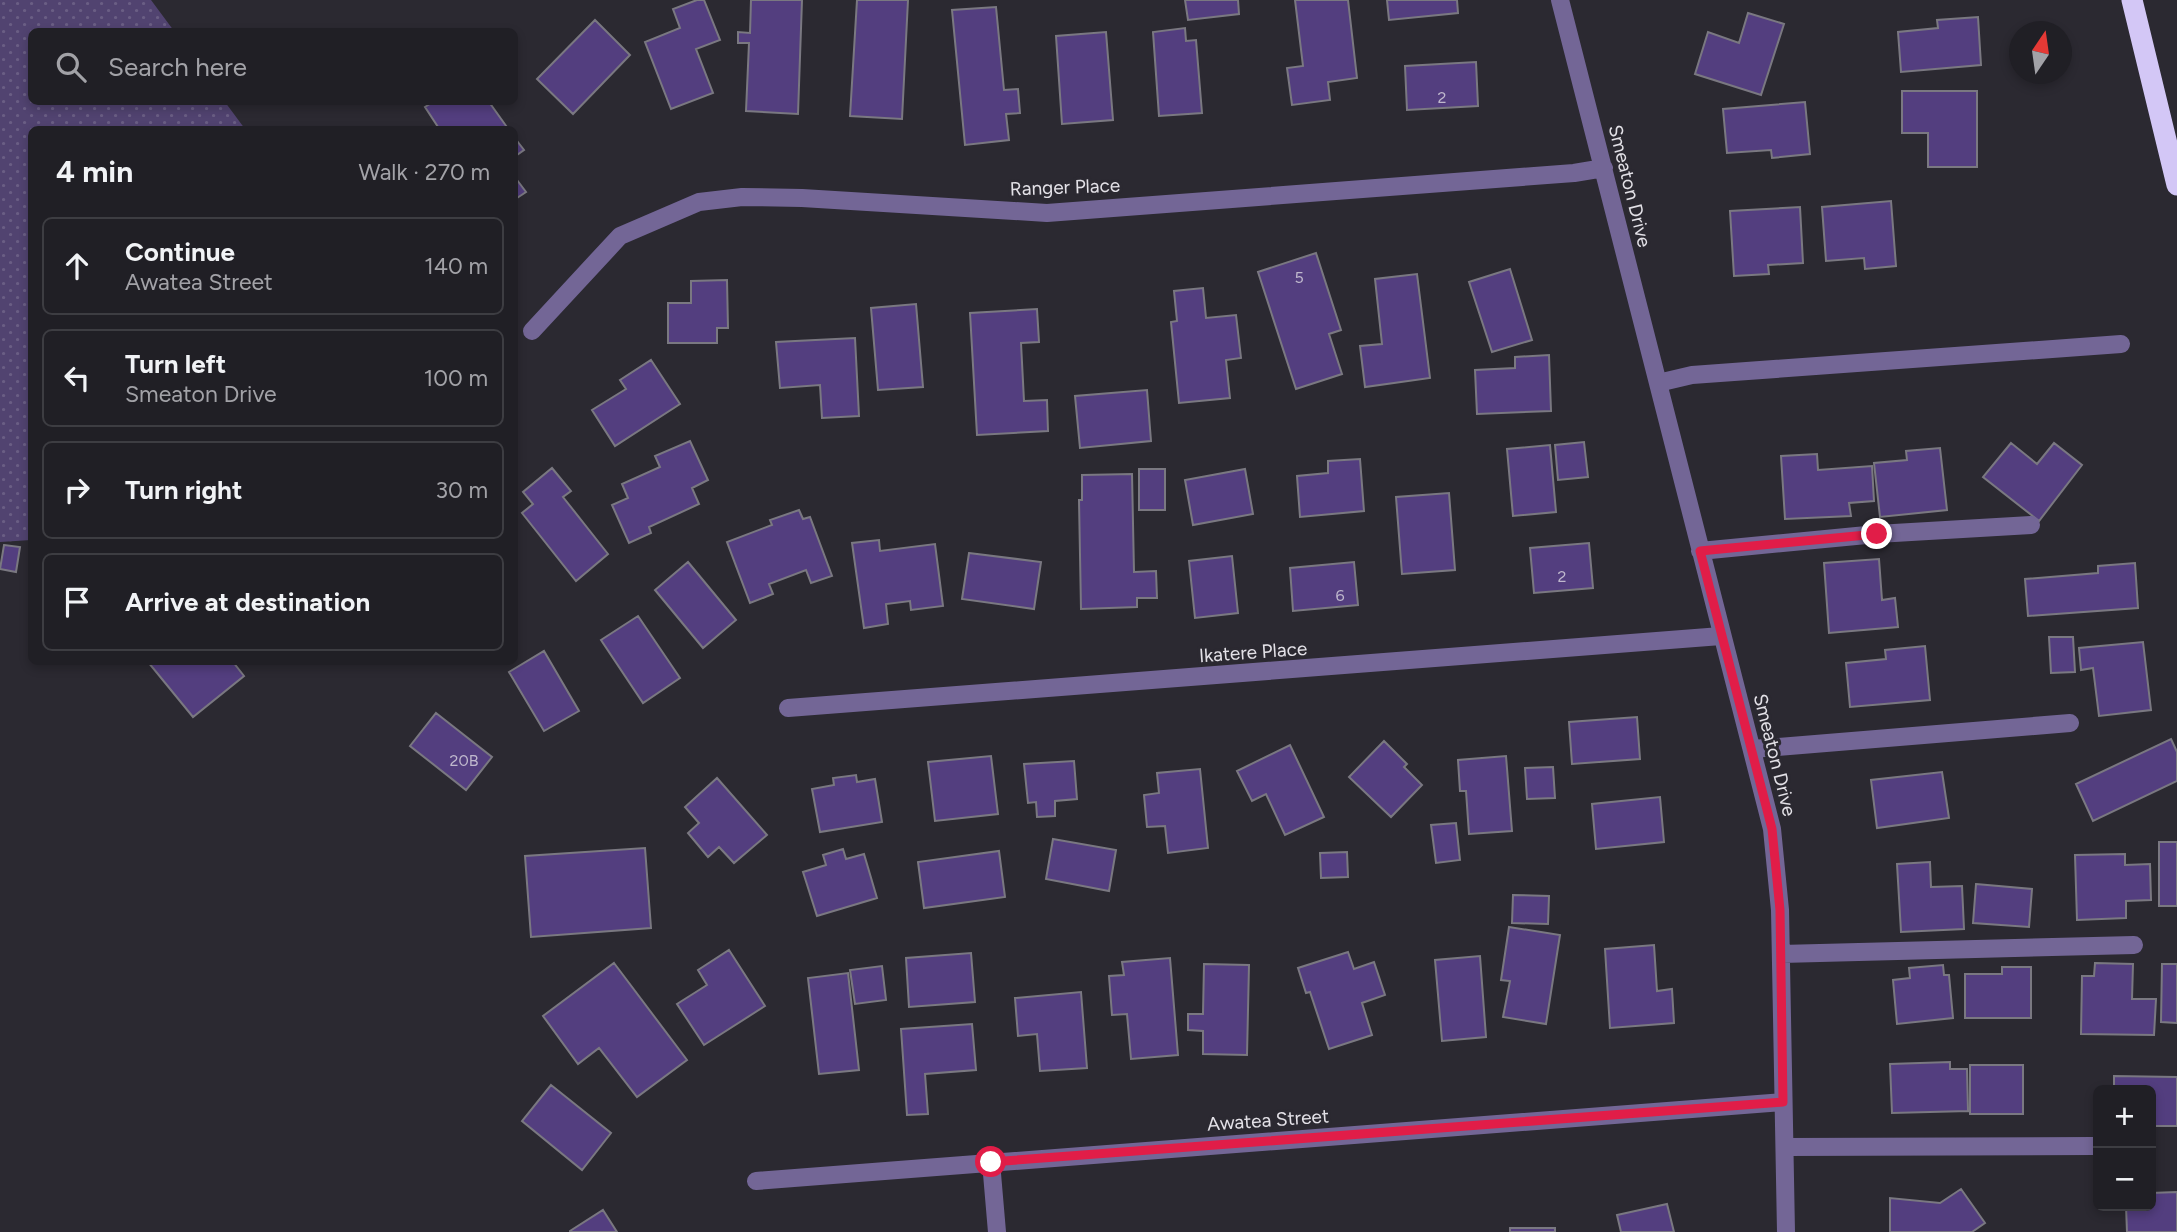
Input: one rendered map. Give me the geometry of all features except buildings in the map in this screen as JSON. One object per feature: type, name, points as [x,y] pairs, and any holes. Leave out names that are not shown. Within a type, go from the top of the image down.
[{"type":"highway","points":[[2132,0],[2177,184]]},
{"type":"street","name":"Smeaton Drive","points":[[1560,0],[1772,829],[1781,954],[1786,1232]]},
{"type":"street","name":"Ranger Place","points":[[532,331],[620,236],[699,202],[742,197],[802,198],[1046,212],[1574,173],[1604,168]]},
{"type":"street","points":[[1658,383],[1692,375],[2121,344]]},
{"type":"street","points":[[1700,551],[1877,534],[2031,525]]},
{"type":"street","name":"Ikatere Place","points":[[788,708],[1721,636]]},
{"type":"street","points":[[1753,749],[2070,723]]},
{"type":"street","points":[[1781,954],[2134,945]]},
{"type":"street","name":"Awatea Street","points":[[756,1181],[1783,1102]]},
{"type":"street","points":[[1785,1147],[2093,1146]]},
{"type":"street","points":[[991,1162],[996,1232]]},
{"type":"shaded area","points":[[0,0],[151,0],[172,28],[28,28],[28,105],[227,105],[243,126],[28,126],[28,540],[0,542]]},
{"type":"route","points":[[991,1162],[1783,1102],[1780,910],[1772,829],[1700,551],[1877,534]]}]
